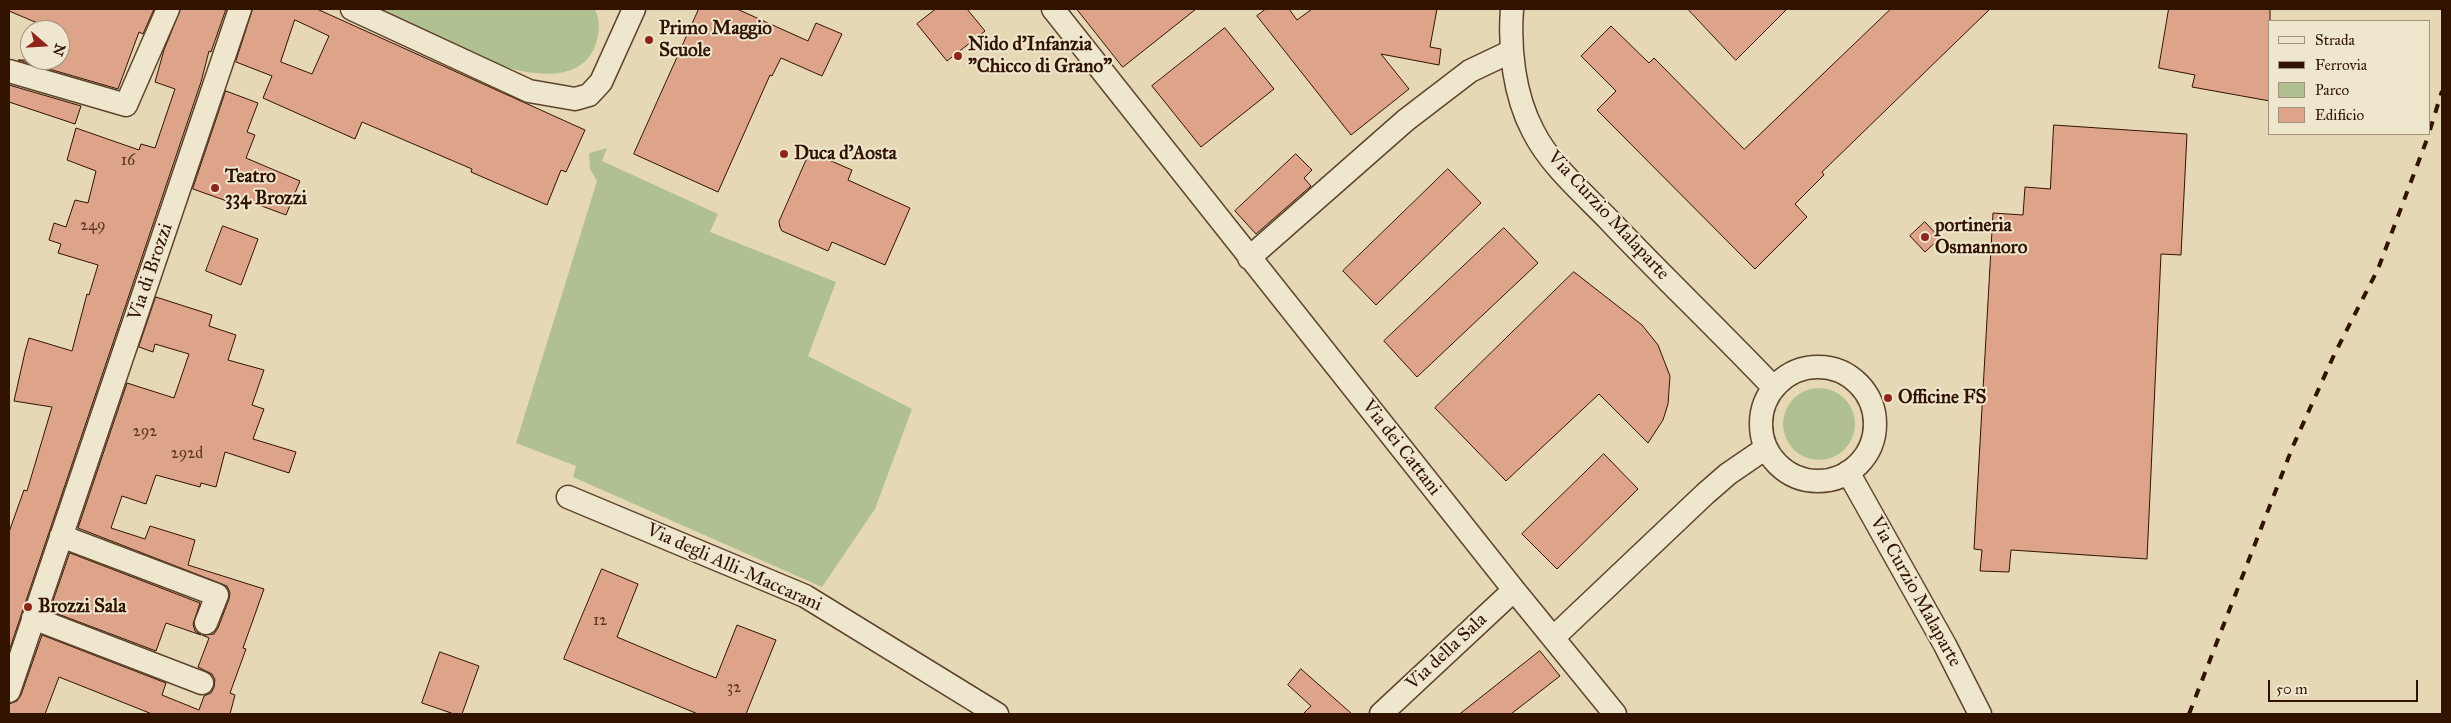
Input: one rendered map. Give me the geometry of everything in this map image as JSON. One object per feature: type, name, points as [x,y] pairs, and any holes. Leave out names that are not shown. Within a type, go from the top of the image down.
[{"type":"street","points":[[9,71],[126,105],[168,9]]},
{"type":"street","name":"Via di Brozzi","points":[[9,691],[240,9]]},
{"type":"street","points":[[352,9],[529,91],[575,100],[589,95],[601,82],[634,9]]},
{"type":"street","name":"Via dei Cattani","points":[[1053,9],[1249,258],[1615,714]]},
{"type":"street","name":"Via Curzio Malaparte","points":[[1512,9],[1512,51],[1516,76],[1528,120],[1547,153],[1613,225],[1774,388]]},
{"type":"street","points":[[1249,258],[1406,120],[1470,71],[1512,51]]},
{"type":"street","points":[[1821,367],[1842,372],[1862,388],[1872,409],[1874,431],[1867,452],[1848,472],[1828,480],[1804,479],[1783,468],[1766,448],[1762,435],[1761,418],[1767,399],[1774,388],[1797,371],[1821,367]]},
{"type":"street","points":[[1553,638],[1705,494],[1766,448]]},
{"type":"street","name":"Via Curzio Malaparte","points":[[1848,472],[1913,588],[1980,714]]},
{"type":"street","name":"Via degli Alli-Maccarani","points":[[568,497],[804,596],[997,714]]},
{"type":"street","points":[[61,536],[216,595],[206,623]]},
{"type":"street","name":"Via della Sala","points":[[1381,714],[1514,590]]},
{"type":"street","points":[[33,618],[202,683]]},
{"type":"green space","points":[[371,9],[595,9],[599,21],[599,30],[590,56],[581,65],[557,73],[543,74],[515,70],[503,66]]},
{"type":"green space","points":[[607,148],[602,161],[718,214],[710,232],[836,282],[808,356],[912,409],[875,509],[822,587],[573,477],[576,466],[516,443],[597,181],[590,169],[589,153]]},
{"type":"green space","points":[[1819,388],[1839,394],[1849,404],[1855,424],[1849,444],[1839,454],[1819,460],[1799,454],[1789,444],[1783,424],[1789,404],[1799,394]]},
{"type":"building","points":[[9,9],[154,9],[143,34],[139,32],[118,89],[52,70],[70,70],[70,20],[30,20],[9,11]]},
{"type":"building","points":[[181,9],[226,9],[211,52],[209,51],[201,82],[9,651],[9,532],[24,490],[27,491],[52,407],[14,401],[25,352],[29,338],[72,351],[87,294],[89,295],[98,265],[58,253],[61,244],[49,240],[54,223],[66,227],[75,200],[88,203],[96,171],[67,160],[76,128],[139,150],[141,144],[155,148],[175,89],[155,82],[164,50]]},
{"type":"building","points":[[253,9],[317,9],[585,130],[566,172],[561,170],[547,205],[471,172],[472,169],[362,122],[355,139],[263,98],[272,76],[236,62]],"holes":[[[295,20],[329,36],[312,74],[281,62]]]},
{"type":"building","points":[[699,9],[737,9],[808,41],[816,23],[842,34],[822,76],[781,58],[772,76],[770,75],[718,192],[634,154]]},
{"type":"building","points":[[936,9],[967,9],[985,31],[947,61],[917,24]]},
{"type":"building","points":[[1077,9],[1196,9],[1123,67]]},
{"type":"building","points":[[1266,9],[1289,9],[1297,20],[1312,9],[1437,9],[1430,47],[1441,49],[1439,65],[1381,54],[1409,89],[1351,135],[1257,16]]},
{"type":"building","points":[[1688,9],[1787,9],[1736,60]]},
{"type":"building","points":[[1891,9],[1990,9],[1822,172],[1824,175],[1795,204],[1807,217],[1755,269],[1597,110],[1616,91],[1581,56],[1611,26],[1649,63],[1654,58],[1744,149]]},
{"type":"building","points":[[2169,9],[2270,9],[2270,20],[2268,20],[2268,101],[2192,87],[2195,75],[2159,68]]},
{"type":"building","points":[[1225,28],[1274,89],[1201,147],[1152,86]]},
{"type":"building","points":[[9,85],[81,106],[75,124],[9,102]]},
{"type":"building","points":[[226,91],[258,103],[247,132],[255,135],[246,158],[300,181],[286,215],[240,198],[238,205],[193,189]]},
{"type":"building","points":[[2054,125],[2187,134],[2181,255],[2161,254],[2147,559],[2011,550],[2009,572],[1980,571],[1982,550],[1974,549],[1993,213],[2023,215],[2025,187],[2050,189]]},
{"type":"building","points":[[809,154],[815,154],[852,170],[848,180],[910,208],[885,265],[832,242],[828,251],[782,231],[779,222]]},
{"type":"building","points":[[1296,154],[1312,170],[1304,178],[1311,186],[1256,234],[1235,211]]},
{"type":"building","points":[[1448,169],[1481,203],[1376,305],[1343,271]]},
{"type":"building","name":"portineria Osmannoro","points":[[1925,222],[1940,238],[1925,252],[1910,236]]},
{"type":"building","points":[[223,226],[258,239],[241,285],[206,271]]},
{"type":"building","points":[[1504,228],[1538,263],[1417,377],[1384,341]]},
{"type":"building","points":[[1574,272],[1642,325],[1658,345],[1670,376],[1668,404],[1663,420],[1648,443],[1599,394],[1506,481],[1435,408]]},
{"type":"building","points":[[156,297],[212,315],[209,326],[236,335],[228,360],[264,370],[252,405],[264,409],[253,439],[296,452],[289,473],[225,452],[216,487],[201,483],[200,487],[156,475],[146,504],[122,496],[111,528],[145,539],[150,526],[195,540],[188,565],[264,589],[243,648],[246,649],[230,693],[235,695],[230,714],[152,714],[59,677],[45,714],[9,714],[9,704],[17,701],[21,695],[42,635],[166,683],[162,695],[199,710],[204,696],[211,693],[214,687],[215,680],[212,674],[198,667],[209,638],[202,635],[214,634],[218,628],[229,599],[230,593],[227,586],[78,528],[127,383],[174,398],[189,354],[155,344],[153,352],[139,347]]},
{"type":"building","points":[[1604,454],[1638,489],[1557,569],[1522,534]]},
{"type":"building","points":[[70,553],[200,603],[193,624],[195,631],[201,635],[166,623],[156,651],[50,611]]},
{"type":"building","points":[[602,569],[638,584],[617,637],[693,669],[716,678],[737,625],[776,640],[746,714],[698,714],[564,659]]},
{"type":"building","points":[[1540,651],[1560,676],[1511,714],[1460,714]]},
{"type":"building","points":[[440,652],[479,666],[462,714],[454,714],[422,703]]},
{"type":"building","points":[[1301,669],[1352,714],[1303,714],[1311,706],[1288,685]]},
{"type":"railway","points":[[2431,127],[2442,91]]},
{"type":"railway","points":[[2189,714],[2293,446],[2334,355],[2378,269],[2429,135]]},
{"type":"place","name":"Primo Maggio Scuole","points":[[649,40]]},
{"type":"place","name":"Nido d'Infanzia \"Chicco di Grano\"","points":[[958,56]]},
{"type":"place","name":"Duca d’Aosta","points":[[784,154]]},
{"type":"place","name":"Teatro 334 Brozzi","points":[[215,188]]},
{"type":"place","name":"portineria Osmannoro","points":[[1925,237]]},
{"type":"place","name":"Officine FS","points":[[1888,398]]},
{"type":"place","name":"Brozzi Sala","points":[[28,607]]}]
